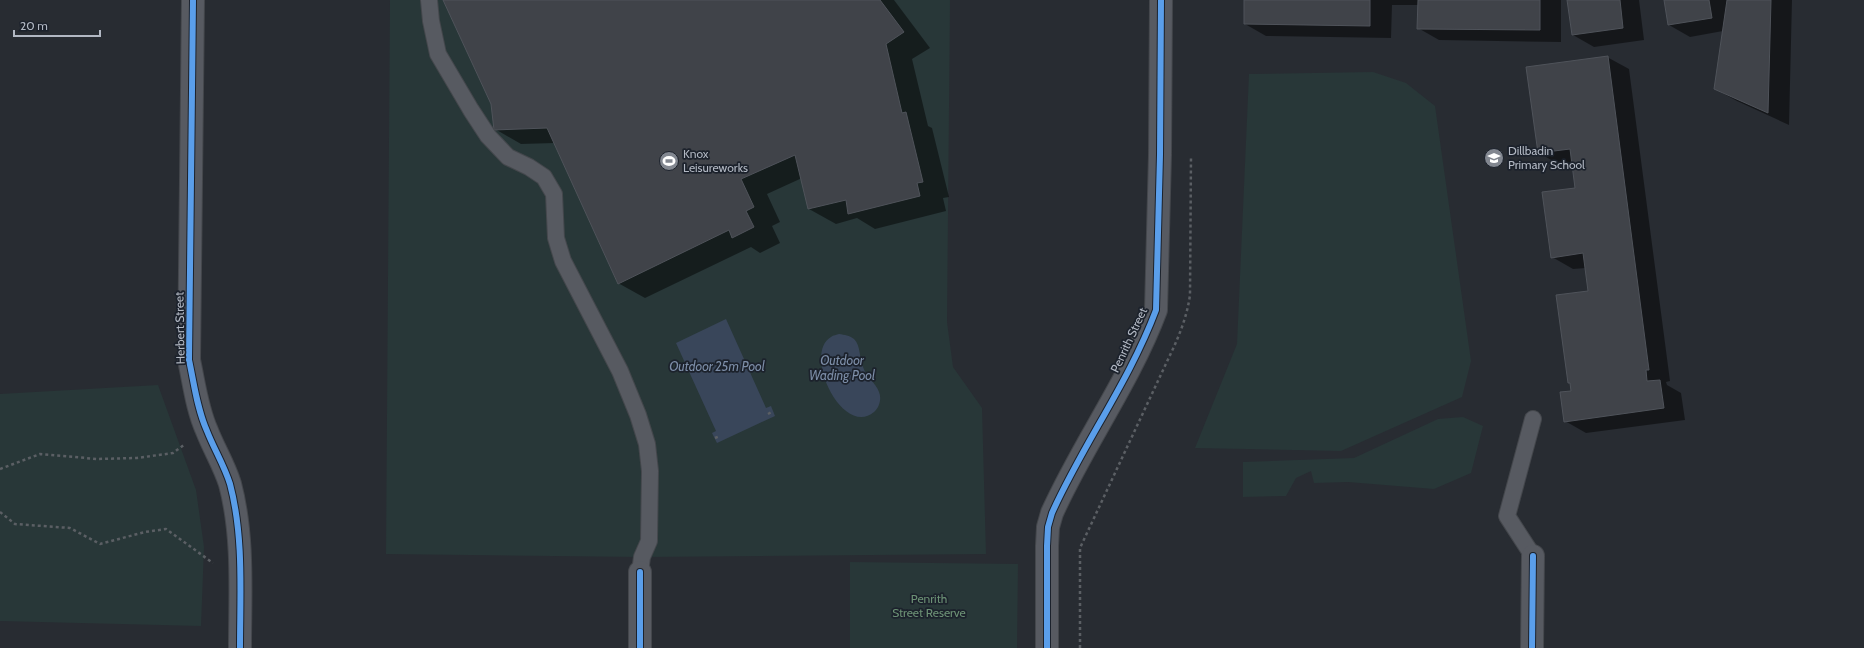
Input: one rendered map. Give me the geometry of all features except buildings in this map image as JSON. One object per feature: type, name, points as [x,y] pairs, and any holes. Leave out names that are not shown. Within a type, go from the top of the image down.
[{"type":"street","name":"Herbert Street","points":[[193,0],[189,360],[196,396],[206,430],[224,465],[234,504],[239,541],[240,648]]},
{"type":"street","name":"Penrith Street","points":[[1047,648],[1047,546],[1048,528],[1052,513],[1123,380],[1149,329],[1156,310],[1160,155],[1161,0]]},
{"type":"street","points":[[1532,648],[1533,556]]},
{"type":"street","points":[[640,572],[640,648]]},
{"type":"lane","points":[[429,0],[431,21],[438,54],[470,110],[488,136],[508,158],[529,167],[544,177],[554,194],[556,238],[563,261],[620,371],[638,415],[647,444],[650,470],[650,541],[642,557],[640,572]]},
{"type":"lane","points":[[1532,419],[1508,516],[1533,556]]},
{"type":"path","points":[[768,414],[773,411]]},
{"type":"path","points":[[0,469],[40,454],[97,459],[137,458],[173,453],[206,430]]},
{"type":"path","points":[[715,438],[720,436]]},
{"type":"path","points":[[0,512],[15,524],[70,528],[100,544],[145,532],[166,529],[240,580]]},
{"type":"green space","name":"Knox Leisureworks","points":[[390,0],[950,0],[947,322],[953,367],[982,408],[986,554],[642,557],[386,554]]},
{"type":"green space","points":[[1373,72],[1406,83],[1435,106],[1471,361],[1462,397],[1341,451],[1195,448],[1237,344],[1249,74]]},
{"type":"green space","points":[[158,385],[196,490],[204,547],[201,626],[0,621],[0,394]]},
{"type":"green space","points":[[1463,417],[1483,426],[1471,473],[1434,489],[1348,482],[1314,483],[1311,471],[1296,478],[1286,496],[1243,497],[1243,462],[1354,458],[1438,419]]},
{"type":"green space","name":"Penrith Street Reserve","points":[[850,562],[1018,564],[1017,648],[850,648]]},
{"type":"water","name":"Outdoor 25m Pool","points":[[726,319],[766,408],[771,406],[775,416],[717,443],[712,433],[716,431],[676,343]]},
{"type":"water","name":"Outdoor Wading Pool","points":[[839,334],[847,335],[854,339],[859,349],[864,371],[878,389],[880,395],[880,403],[876,410],[862,417],[850,414],[839,404],[830,391],[824,375],[821,360],[823,346],[832,336]]},
{"type":"cycle path","points":[[193,0],[189,360],[201,414],[228,477],[234,504],[239,545],[241,586],[240,648]]},
{"type":"cycle path","points":[[1047,648],[1047,546],[1048,527],[1052,513],[1064,487],[1133,362],[1156,310],[1160,155],[1161,0]]},
{"type":"cycle path","points":[[1532,648],[1533,556]]},
{"type":"cycle path","points":[[640,572],[640,648]]},
{"type":"place","name":"Dillbadin Primary School","points":[[1494,158]]},
{"type":"place","name":"Knox Leisureworks","points":[[669,161]]}]
